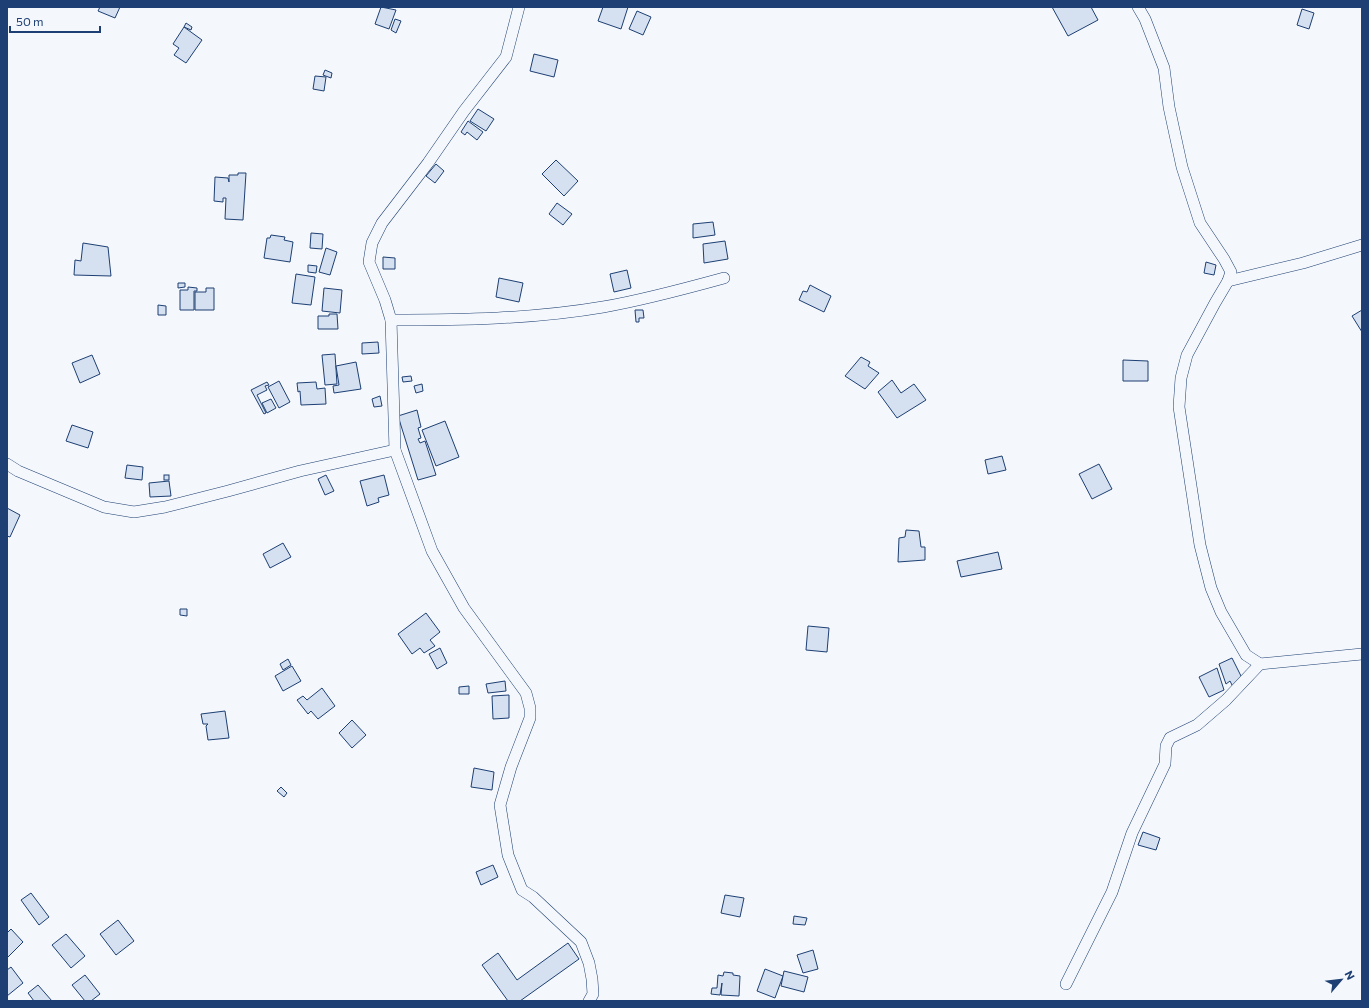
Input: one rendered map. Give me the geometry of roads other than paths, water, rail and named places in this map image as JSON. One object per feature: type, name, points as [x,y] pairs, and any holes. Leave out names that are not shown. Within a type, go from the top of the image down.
[{"type":"street","points":[[518,7],[506,57],[382,223],[372,243],[369,262],[386,300],[392,320],[395,450],[432,551],[464,608],[526,693],[530,708],[530,718],[511,766],[500,805],[508,855],[522,890],[533,897],[581,942],[589,963],[592,979],[593,994],[589,1001]]},
{"type":"street","points":[[1138,7],[1145,19],[1164,68],[1182,167],[1200,223],[1231,272],[1228,281],[1214,302],[1187,355],[1181,378],[1179,407],[1200,545],[1211,588],[1221,612],[1246,655],[1260,664],[1362,654]]},
{"type":"street","points":[[1228,281],[1303,263],[1362,245]]},
{"type":"street","points":[[392,320],[477,320],[602,307],[654,297],[724,278]]},
{"type":"street","points":[[7,464],[18,471],[104,507],[134,512],[172,505],[300,471],[395,450]]},
{"type":"street","points":[[1066,984],[1112,892],[1132,832],[1165,764],[1166,746],[1170,738],[1197,725],[1226,700],[1260,664]]}]
